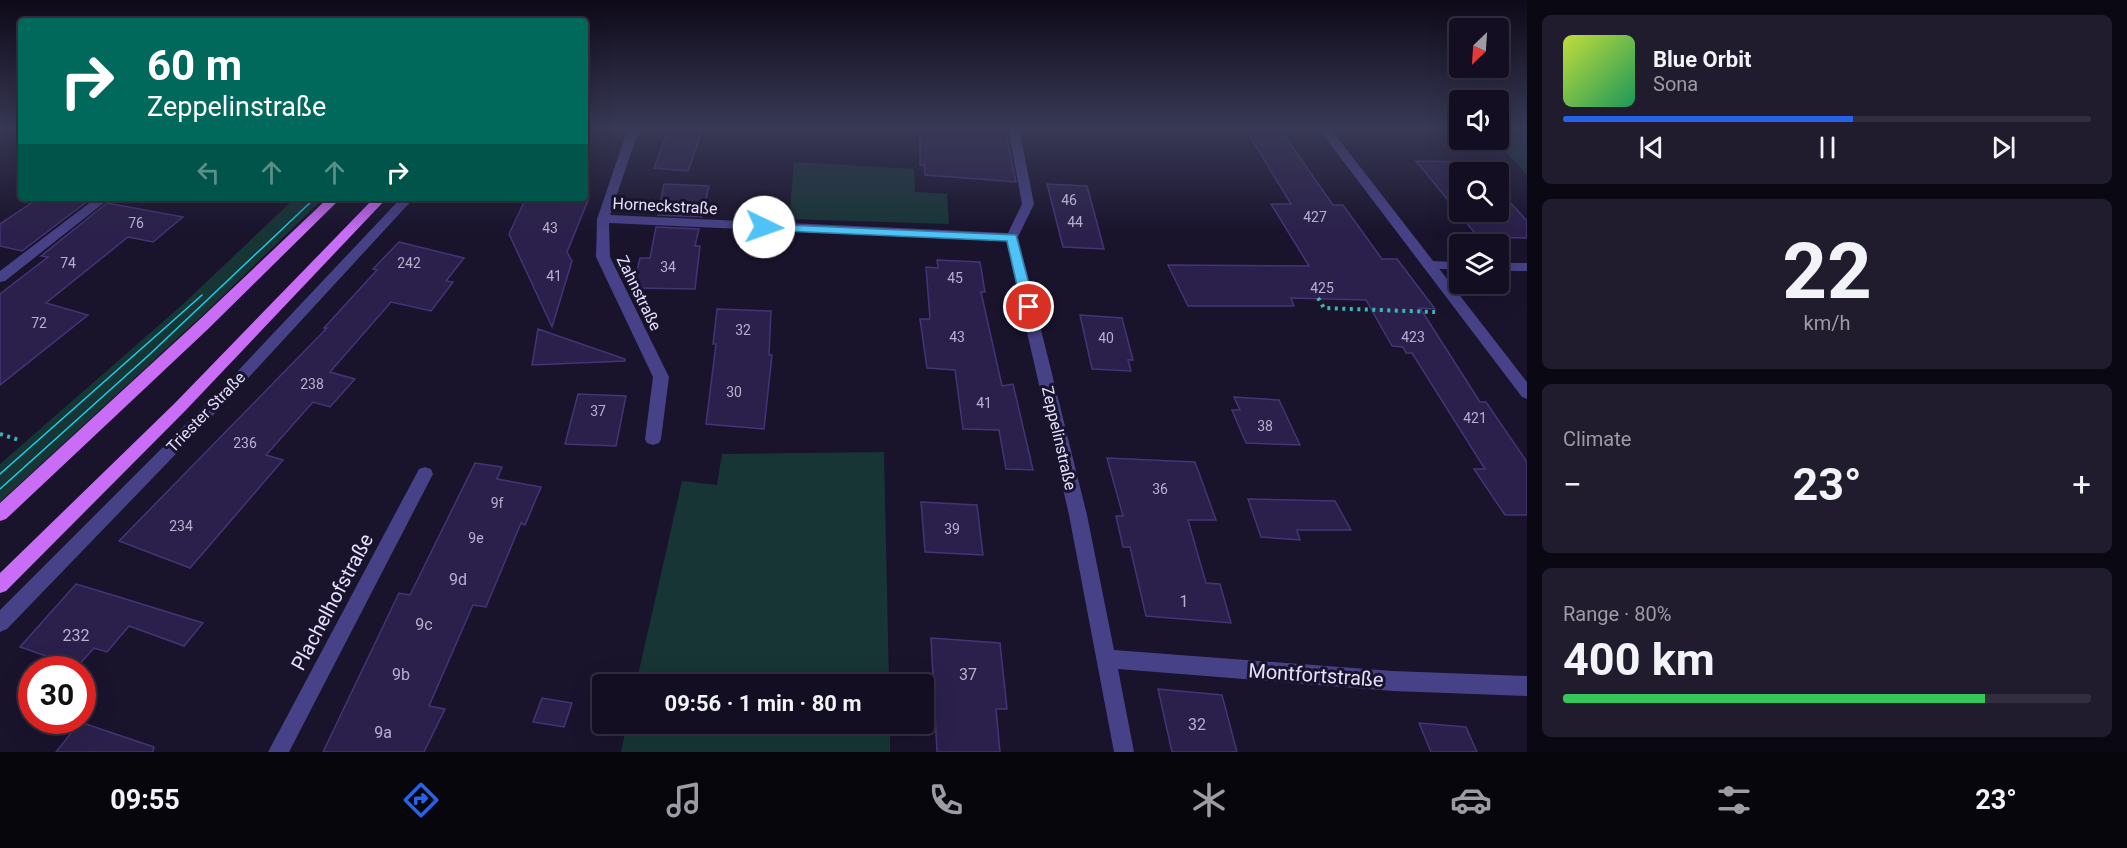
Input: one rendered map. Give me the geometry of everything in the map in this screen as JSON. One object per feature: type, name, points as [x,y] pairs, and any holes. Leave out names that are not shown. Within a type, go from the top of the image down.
[{"type":"main road","points":[[0,514],[202,326],[332,201]]},
{"type":"main road","name":"Triester Straße","points":[[0,585],[180,407],[378,201]]},
{"type":"street","name":"Zahnstraße","points":[[622,163],[603,219],[603,257],[661,377],[653,439]]},
{"type":"street","points":[[1012,237],[1028,204],[1020,163]]},
{"type":"street","points":[[1351,163],[1527,393]]},
{"type":"street","points":[[0,278],[100,201]]},
{"type":"street","name":"Triester Straße","points":[[0,623],[222,397],[405,201]]},
{"type":"street","name":"Horneckstraße","points":[[603,219],[1012,237]]},
{"type":"street","name":"Zeppelinstraße","points":[[1012,237],[1078,515],[1124,752]]},
{"type":"street","points":[[1429,265],[1449,266]]},
{"type":"street","points":[[1509,267],[1527,267]]},
{"type":"street","name":"Plachelhofstraße","points":[[278,752],[425,474]]},
{"type":"street","name":"Montfortstraße","points":[[1106,659],[1393,681],[1527,686]]},
{"type":"path","points":[[1318,298],[1324,308],[1466,313]]},
{"type":"path","points":[[0,434],[19,440]]},
{"type":"green space","points":[[794,163],[813,163],[914,169],[915,192],[947,194],[949,224],[789,219]]},
{"type":"green space","points":[[1516,163],[1527,163],[1527,175]]},
{"type":"green space","points":[[292,201],[321,201],[207,311],[0,502],[0,464],[182,305]]},
{"type":"green space","points":[[884,452],[889,674],[638,674],[682,481],[717,485],[722,454]]},
{"type":"green space","points":[[625,734],[890,734],[890,752],[621,752]]},
{"type":"building","points":[[656,163],[691,163],[688,171],[654,168]]},
{"type":"building","points":[[920,163],[1012,163],[1016,182],[925,175],[924,165]]},
{"type":"building","points":[[1266,163],[1304,163],[1333,205],[1343,205],[1382,259],[1397,259],[1435,309],[1420,308],[1480,402],[1486,402],[1527,462],[1527,515],[1505,515],[1474,469],[1485,469],[1412,353],[1406,353],[1403,347],[1392,346],[1366,300],[1291,298],[1294,306],[1188,306],[1168,265],[1309,266],[1271,204],[1291,204]]},
{"type":"building","points":[[1418,163],[1449,163],[1449,201]]},
{"type":"building","points":[[664,184],[709,186],[702,217],[658,215]]},
{"type":"building","points":[[1047,184],[1087,186],[1104,249],[1063,247]]},
{"type":"building","points":[[34,201],[88,201],[22,251],[0,246],[0,224]]},
{"type":"building","points":[[525,201],[588,201],[567,252],[572,261],[552,327],[509,234]]},
{"type":"building","points":[[1509,201],[1527,221],[1527,238],[1509,238],[1509,234],[1476,234],[1466,222],[1509,222]]},
{"type":"building","points":[[107,203],[183,217],[153,242],[128,237],[46,303],[88,315],[0,385],[0,294],[48,257],[41,256]]},
{"type":"building","points":[[656,227],[699,229],[695,246],[700,246],[695,289],[633,288],[640,258],[650,258]]},
{"type":"building","points":[[399,242],[464,258],[446,281],[453,282],[431,311],[391,302],[330,372],[355,379],[330,407],[313,402],[266,455],[283,460],[190,568],[119,541],[327,328],[324,328],[377,270],[373,269]]},
{"type":"building","points":[[937,260],[980,262],[985,292],[981,292],[1002,386],[1013,384],[1033,470],[1006,469],[999,430],[963,429],[955,370],[927,368],[920,319],[930,319],[926,267],[938,268]]},
{"type":"building","points":[[717,309],[771,311],[769,355],[772,355],[764,429],[706,424],[716,344],[713,344]]},
{"type":"building","points":[[1080,315],[1122,318],[1133,360],[1128,360],[1131,371],[1092,369]]},
{"type":"building","points":[[538,329],[625,359],[625,361],[532,365]]},
{"type":"building","points":[[578,394],[626,396],[616,446],[565,444]]},
{"type":"building","points":[[1234,397],[1279,400],[1300,445],[1246,443],[1232,410],[1240,410]]},
{"type":"building","points":[[1107,458],[1195,462],[1216,520],[1188,520],[1206,583],[1220,584],[1231,623],[1146,616],[1130,547],[1123,547],[1116,516],[1123,516]]},
{"type":"building","points":[[475,463],[502,467],[497,479],[541,487],[525,525],[521,523],[486,607],[473,605],[429,706],[445,709],[424,752],[323,752],[399,593],[410,595]]},
{"type":"building","points":[[1248,499],[1335,501],[1351,530],[1297,530],[1300,540],[1261,537]]},
{"type":"building","points":[[921,502],[977,505],[983,555],[925,552]]},
{"type":"building","points":[[76,584],[203,623],[184,646],[129,626],[107,652],[94,648],[87,656],[46,656],[20,647]]},
{"type":"building","points":[[931,638],[1000,643],[1007,709],[996,709],[1000,752],[937,752]]},
{"type":"building","points":[[1158,689],[1222,695],[1237,752],[1172,752]]},
{"type":"building","points":[[542,698],[572,703],[564,727],[533,722]]},
{"type":"building","points":[[1419,723],[1466,727],[1477,752],[1431,752]]},
{"type":"building","points":[[96,727],[154,747],[153,752],[56,752],[70,734],[96,734]]},
{"type":"tram line","points":[[0,489],[150,354],[312,201]]},
{"type":"tram line","points":[[0,474],[202,295]]},
{"type":"route","points":[[764,227],[1012,237],[1029,307]]}]
